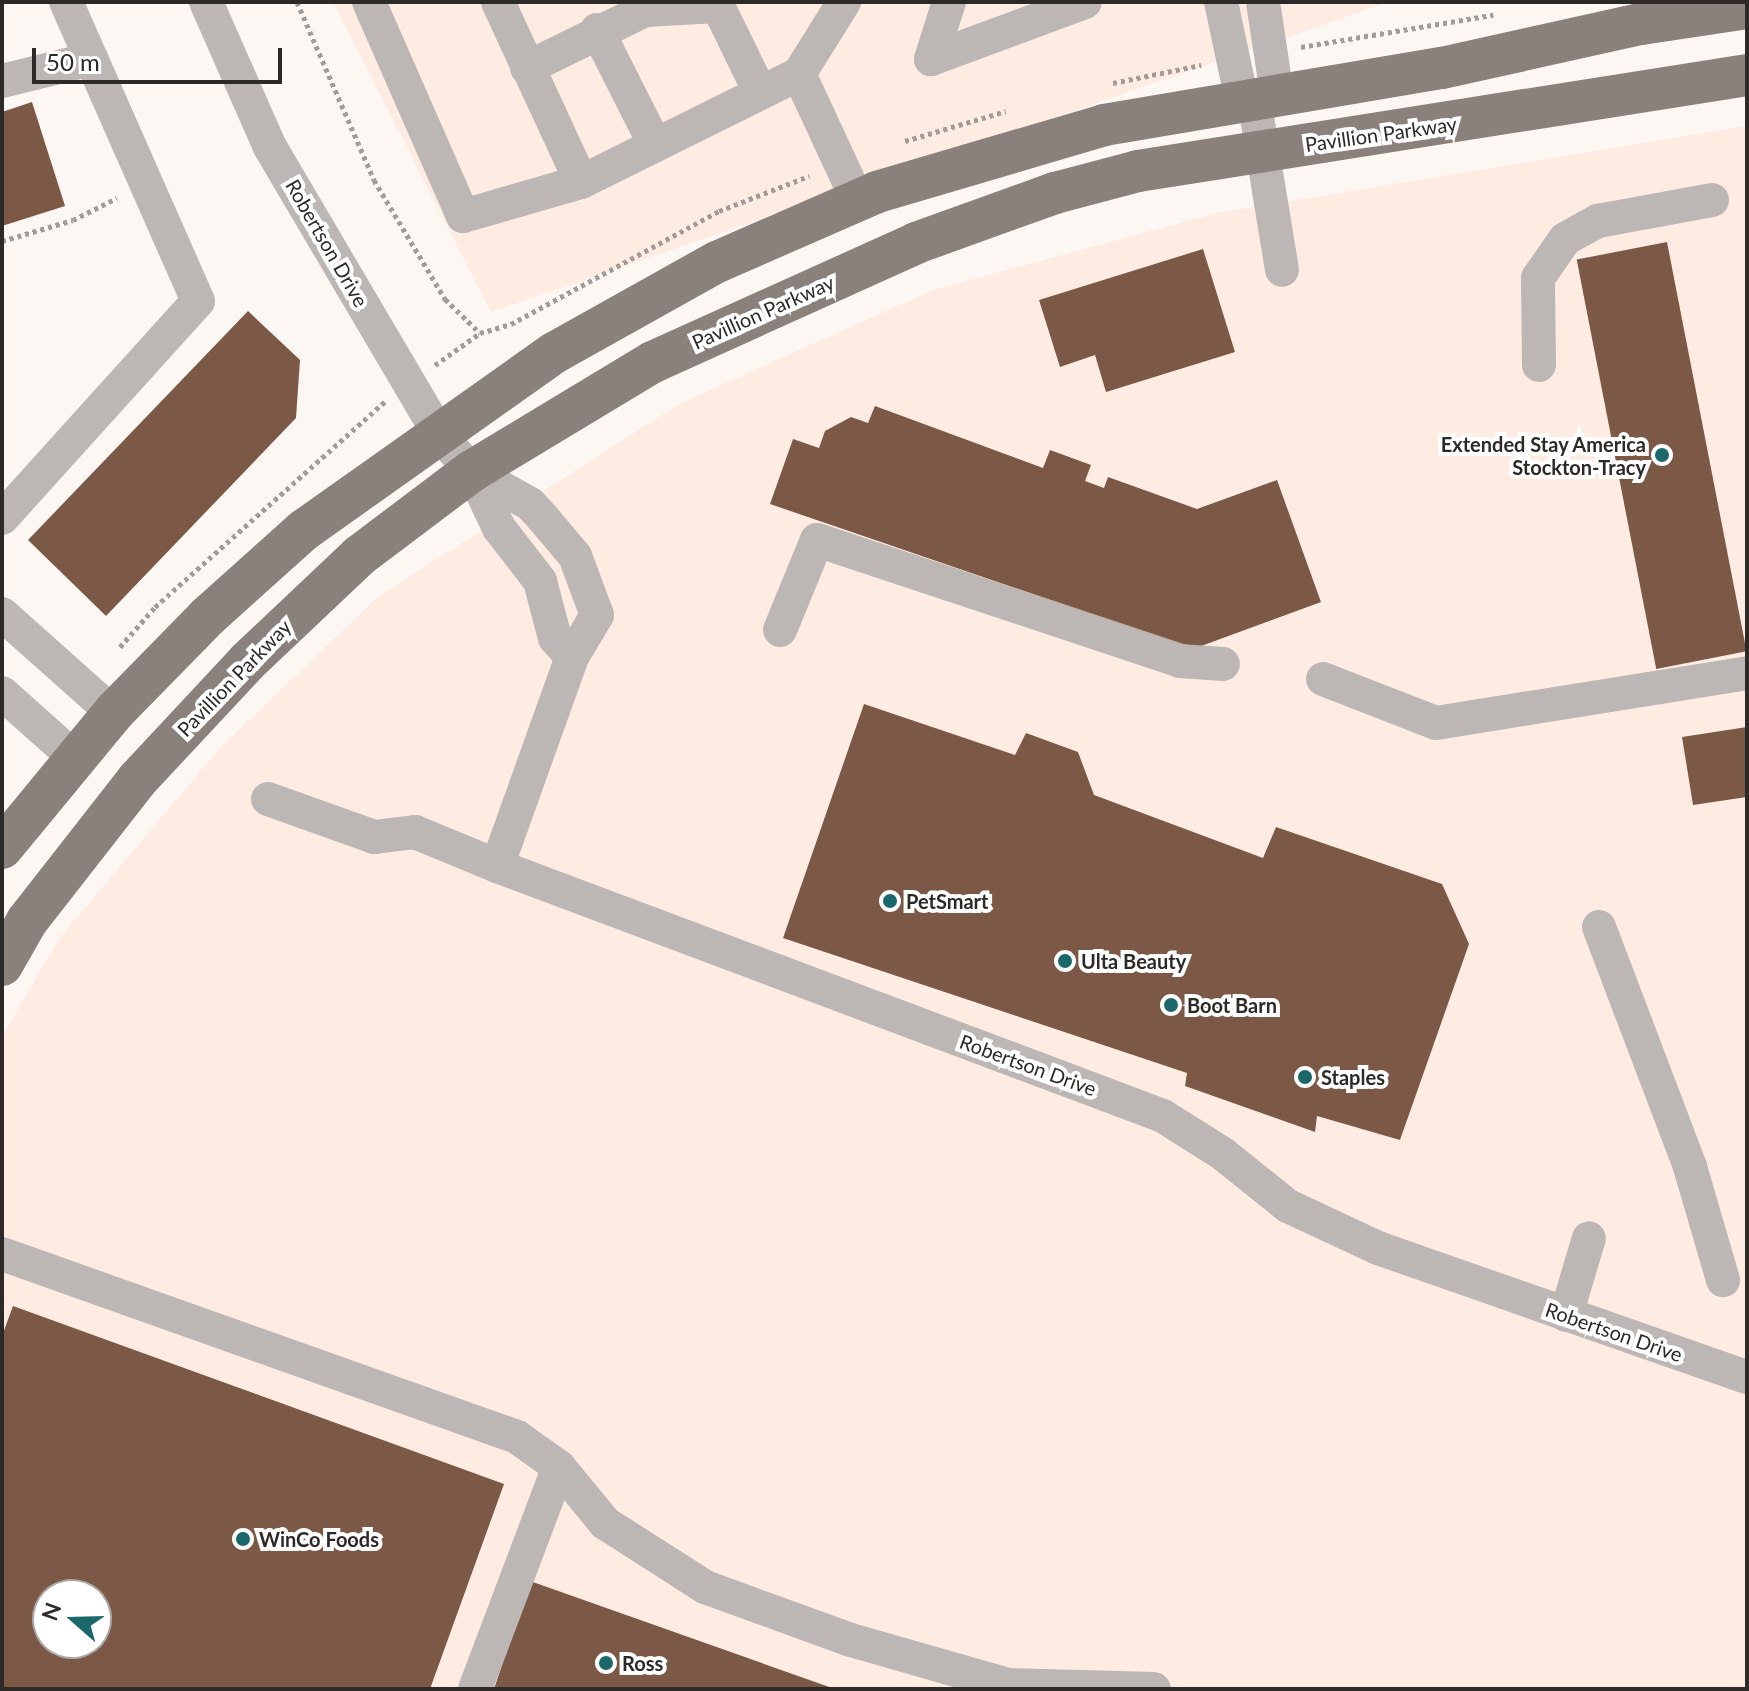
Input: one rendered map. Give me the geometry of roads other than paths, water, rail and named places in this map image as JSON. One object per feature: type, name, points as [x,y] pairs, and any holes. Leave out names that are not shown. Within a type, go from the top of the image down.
[{"type":"main road","points":[[2,848],[113,713],[207,617],[304,530],[554,353],[717,262],[858,201],[1104,125],[1747,8]]},
{"type":"main road","name":"Pavillion Parkway","points":[[2,965],[27,921],[138,779],[247,662],[359,556],[472,471],[653,362],[916,243],[1069,189],[1265,149],[1502,117],[1747,75]]},
{"type":"street","points":[[2,518],[198,301],[66,2]]},
{"type":"street","name":"Robertson Drive","points":[[206,2],[270,147],[439,434],[472,471],[499,528],[540,581],[555,638],[572,657]]},
{"type":"street","points":[[369,2],[463,216],[581,182],[799,74],[844,2]]},
{"type":"street","points":[[498,2],[581,182]]},
{"type":"street","points":[[949,2],[931,59],[1085,2]]},
{"type":"street","points":[[1221,2],[1258,98]]},
{"type":"street","points":[[1263,2],[1258,98],[1282,270]]},
{"type":"street","points":[[527,68],[597,30],[645,10],[718,6],[760,92]]},
{"type":"street","points":[[597,30],[655,145]]},
{"type":"street","points":[[2,81],[91,59]]},
{"type":"street","points":[[799,74],[858,201]]},
{"type":"street","points":[[1539,365],[1538,278],[1565,239],[1598,221],[1712,200]]},
{"type":"street","name":"Robertson Drive","points":[[472,471],[530,504],[575,556],[597,615],[572,657],[497,866],[1163,1116],[1223,1154],[1288,1206],[1378,1248],[1747,1377]]},
{"type":"street","points":[[780,630],[817,540],[1180,661],[1223,664]]},
{"type":"street","points":[[2,614],[113,713]]},
{"type":"street","points":[[1323,679],[1436,723],[1747,673]]},
{"type":"street","points":[[2,693],[76,759]]},
{"type":"street","points":[[268,799],[374,837],[415,832],[497,866]]},
{"type":"street","points":[[1599,927],[1690,1167],[1723,1280]]},
{"type":"street","points":[[1566,1315],[1589,1238]]},
{"type":"street","points":[[2,1254],[517,1437],[559,1467],[605,1523],[705,1587],[851,1640],[1008,1685],[1154,1689]]},
{"type":"street","points":[[475,1689],[559,1467]]},
{"type":"place","name":"Extended Stay America Stockton-Tracy","points":[[1662,455]]},
{"type":"place","name":"PetSmart","points":[[890,901]]},
{"type":"place","name":"Ulta Beauty","points":[[1065,961]]},
{"type":"place","name":"Boot Barn","points":[[1171,1005]]},
{"type":"place","name":"Staples","points":[[1305,1077]]},
{"type":"place","name":"WinCo Foods","points":[[243,1539]]},
{"type":"place","name":"Ross","points":[[606,1663]]}]
